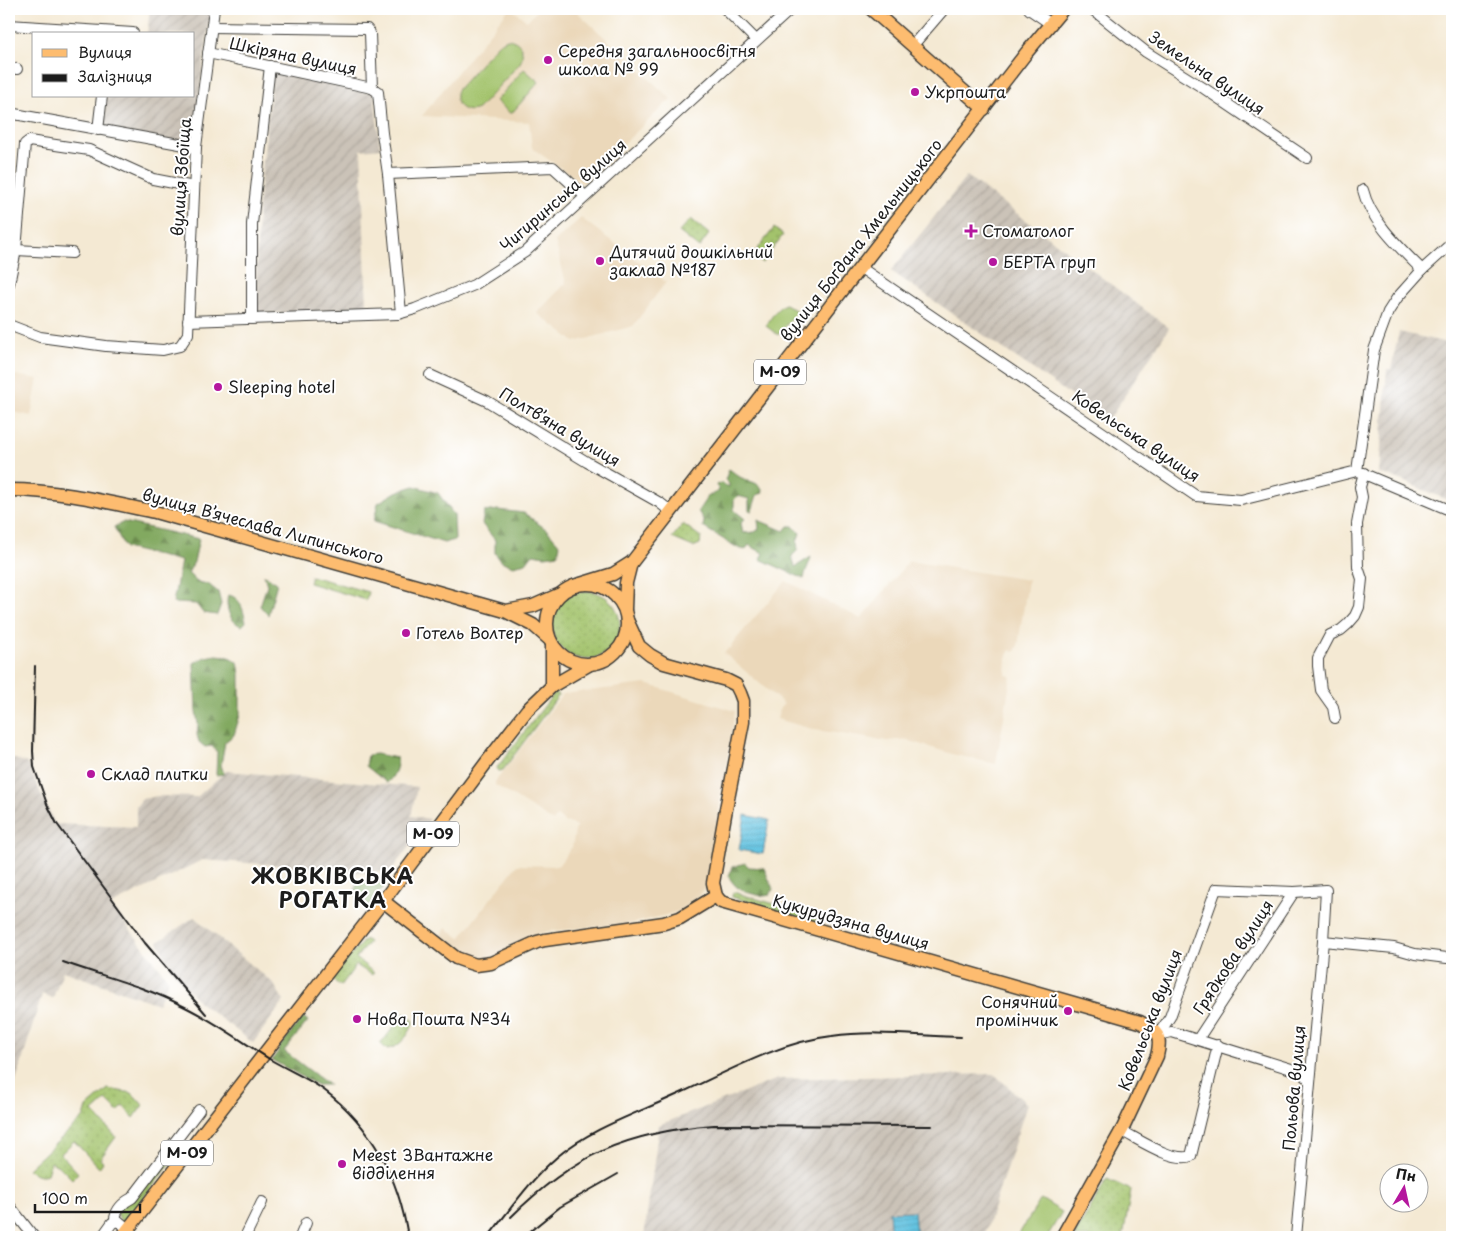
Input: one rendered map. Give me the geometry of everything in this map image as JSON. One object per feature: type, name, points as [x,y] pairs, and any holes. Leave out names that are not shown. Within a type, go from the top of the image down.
[{"type":"main road","points":[[871,9],[984,109]]},
{"type":"main road","name":"вулиця Богдана Хмельницького","points":[[574,586],[613,574],[631,563],[1063,9]]},
{"type":"main road","name":"вулиця Вʼячеслава Липинського","points":[[9,490],[52,493],[155,512],[505,611],[533,625],[551,642]]},
{"type":"main road","name":"вулиця Богдана Хмельницького","points":[[626,617],[626,583],[631,563]]},
{"type":"main road","points":[[384,901],[456,958],[476,965],[491,963],[537,942],[664,923],[680,918],[716,896],[713,882],[743,722],[743,701],[740,693],[736,685],[726,680],[664,662],[650,655],[639,646],[622,605],[610,591],[593,585],[574,586]]},
{"type":"main road","name":"М-09","points":[[562,592],[574,586]]},
{"type":"main road","points":[[552,686],[551,642],[546,623],[548,614],[562,592]]},
{"type":"main road","name":"вулиця Вʼячеслава Липинського","points":[[505,611],[533,606],[562,592]]},
{"type":"main road","name":"М-09","points":[[122,1229],[384,901],[527,710],[552,686],[590,664],[605,660],[620,648],[627,630],[626,617]]},
{"type":"main road","points":[[551,642],[564,657],[581,664],[590,664]]},
{"type":"main road","name":"Кукурудзяна вулиця","points":[[716,896],[721,902],[728,905],[829,931],[1140,1022],[1152,1028],[1158,1035]]},
{"type":"main road","name":"Ковельська вулиця","points":[[1062,1237],[1122,1131],[1157,1056],[1159,1046],[1158,1035]]},
{"type":"street","name":"вулиця Збоїща","points":[[9,325],[40,337],[106,346],[163,350],[180,346],[188,334],[196,147],[214,9]]},
{"type":"street","points":[[725,9],[756,40]]},
{"type":"street","name":"Чигиринська вулиця","points":[[188,320],[401,313],[474,285],[525,252],[791,9]]},
{"type":"street","points":[[913,45],[944,9]]},
{"type":"street","points":[[1029,9],[1051,24]]},
{"type":"street","name":"Земельна вулиця","points":[[1092,9],[1146,52],[1205,89],[1307,158]]},
{"type":"street","points":[[9,25],[97,32]]},
{"type":"street","points":[[212,28],[367,29],[370,33],[372,88],[378,92],[401,313]]},
{"type":"street","name":"Шкіряна вулиця","points":[[208,53],[372,88]]},
{"type":"street","points":[[252,319],[252,224],[270,66]]},
{"type":"street","points":[[98,130],[102,98]]},
{"type":"street","points":[[9,114],[196,147]]},
{"type":"street","points":[[9,284],[26,144],[29,141],[89,150],[153,179],[194,186]]},
{"type":"street","points":[[388,174],[553,167],[585,196]]},
{"type":"street","points":[[1363,190],[1366,199],[1384,228],[1396,244],[1422,270]]},
{"type":"street","points":[[1335,718],[1333,706],[1321,690],[1318,658],[1330,635],[1348,624],[1355,616],[1359,607],[1362,578],[1358,567],[1357,524],[1362,497],[1360,472],[1374,350],[1388,312],[1397,298],[1422,270],[1452,243]]},
{"type":"street","points":[[12,248],[72,253]]},
{"type":"street","name":"Ковельська вулиця","points":[[861,268],[1196,496],[1241,500],[1360,472]]},
{"type":"street","name":"Полтвʼяна вулиця","points":[[430,375],[487,401],[587,462],[660,503],[670,511]]},
{"type":"street","points":[[1360,472],[1452,511]]},
{"type":"street","name":"Ковельська вулиця","points":[[1158,1035],[1170,1016],[1216,889],[1294,892]]},
{"type":"street","name":"Польова вулиця","points":[[1294,892],[1326,890],[1324,941],[1296,1237]]},
{"type":"street","name":"Грядкова вулиця","points":[[1198,1039],[1294,892]]},
{"type":"street","points":[[1324,941],[1394,948],[1415,954],[1447,958]]},
{"type":"street","points":[[1158,1035],[1172,1032],[1198,1039],[1301,1072],[1310,1080]]},
{"type":"street","points":[[1122,1131],[1162,1152],[1183,1157],[1191,1156],[1218,1046]]},
{"type":"street","points":[[122,1229],[115,1218],[117,1212],[124,1202],[132,1198],[199,1110]]},
{"type":"street","points":[[245,1237],[262,1202]]},
{"type":"street","points":[[9,1205],[34,1237]]},
{"type":"street","points":[[102,1237],[112,1223],[122,1229]]},
{"type":"street","points":[[300,1237],[306,1223]]},
{"type":"shaded area","points":[[150,9],[211,9],[192,145],[102,129],[107,98],[195,98],[195,32],[147,32]]},
{"type":"shaded area","name":"Середня загальноосвітня школа № 99","points":[[509,9],[512,9],[527,21],[539,9],[574,9],[671,99],[582,183],[532,148],[529,122],[422,116]]},
{"type":"shaded area","points":[[273,71],[374,92],[380,148],[361,150],[367,309],[255,314],[258,207]]},
{"type":"shaded area","points":[[967,176],[1169,328],[1108,421],[891,271]]},
{"type":"shaded area","name":"Дитячий дошкільний заклад №187","points":[[581,218],[666,282],[633,326],[575,342],[537,313],[566,283],[555,241]]},
{"type":"shaded area","points":[[1399,332],[1452,344],[1452,502],[1391,476],[1379,474],[1387,369],[1391,369]]},
{"type":"shaded area","points":[[9,374],[38,379],[31,416],[9,411]]},
{"type":"shaded area","points":[[909,561],[1028,580],[1018,645],[1015,652],[1010,650],[1007,655],[1006,675],[1011,676],[996,764],[952,754],[910,741],[887,741],[816,730],[777,719],[780,708],[784,704],[724,653],[729,648],[731,649],[732,644],[786,581],[861,619]]},
{"type":"shaded area","points":[[646,684],[735,711],[707,884],[692,908],[635,923],[549,931],[538,934],[497,957],[480,958],[466,955],[440,936],[446,928],[460,938],[517,865],[558,866],[572,847],[576,826],[566,823],[557,816],[553,821],[495,785],[495,782],[563,694]]},
{"type":"shaded area","points":[[9,757],[27,763],[55,824],[136,827],[136,807],[142,799],[158,796],[197,797],[226,771],[417,787],[411,816],[430,819],[389,873],[337,871],[337,869],[202,860],[111,905],[169,980],[158,1004],[63,971],[53,998],[42,994],[9,1105]]},
{"type":"shaded area","points":[[194,917],[273,983],[284,1001],[253,1043],[199,1002],[171,969],[158,942]]},
{"type":"shaded area","points":[[994,1074],[1027,1104],[984,1237],[644,1237],[659,1125],[778,1079]]},
{"type":"green space","points":[[507,39],[515,41],[521,47],[522,59],[520,63],[478,109],[468,111],[460,107],[456,100],[457,90],[498,44]]},
{"type":"green space","points":[[524,69],[539,82],[511,114],[496,101]]},
{"type":"green space","points":[[691,219],[709,234],[699,248],[679,232]]},
{"type":"green space","points":[[774,228],[783,235],[762,263],[753,255]]},
{"type":"green space","points":[[785,304],[797,311],[778,335],[766,326],[776,311]]},
{"type":"green space","points":[[729,469],[742,478],[758,485],[763,493],[757,495],[752,511],[749,510],[749,499],[738,496],[734,500],[734,510],[745,519],[741,523],[743,533],[755,532],[759,529],[758,520],[784,531],[788,526],[793,526],[800,533],[797,542],[798,550],[792,556],[795,567],[811,557],[804,579],[760,559],[763,553],[749,545],[745,550],[738,548],[703,527],[704,521],[698,511],[708,496],[719,491],[717,485],[721,483],[729,487],[725,480]]},
{"type":"green space","points":[[414,486],[438,493],[454,515],[455,540],[444,543],[374,521],[378,503],[396,492]]},
{"type":"green space","points":[[498,510],[524,513],[547,530],[560,545],[558,554],[545,556],[533,554],[526,563],[513,566],[501,561],[495,553],[495,540],[482,524],[484,512]]},
{"type":"green space","points":[[124,522],[199,539],[194,562],[188,573],[197,582],[208,584],[218,592],[221,604],[217,615],[203,613],[196,604],[173,603],[181,561],[125,548],[114,527]]},
{"type":"green space","points":[[683,524],[701,537],[700,544],[693,547],[672,538]]},
{"type":"green space","points":[[264,575],[277,583],[268,615],[260,606],[267,585]]},
{"type":"green space","points":[[311,576],[368,592],[366,600],[309,583]]},
{"type":"green space","points":[[579,591],[593,591],[605,596],[615,606],[620,618],[620,632],[615,644],[605,654],[593,659],[579,659],[567,654],[557,644],[552,632],[552,618],[557,606],[567,596]]},
{"type":"green space","points":[[228,595],[236,598],[241,605],[246,622],[242,626],[234,621],[229,613]]},
{"type":"green space","points":[[227,656],[238,662],[240,674],[240,715],[234,735],[225,742],[221,765],[224,774],[216,775],[217,752],[212,746],[205,747],[199,742],[197,735],[194,663],[205,657]]},
{"type":"green space","points":[[555,692],[559,695],[503,770],[498,771],[496,769]]},
{"type":"green space","points":[[376,754],[397,758],[395,772],[387,783],[366,766],[368,755]]},
{"type":"green space","points":[[745,863],[749,867],[764,868],[773,889],[770,895],[749,893],[734,884],[729,877],[732,867]]},
{"type":"green space","points":[[370,878],[376,879],[377,882],[382,884],[383,888],[370,905],[362,902],[355,894],[357,882],[365,882]]},
{"type":"green space","points":[[733,892],[816,916],[815,922],[732,897]]},
{"type":"green space","points":[[365,939],[369,942],[356,958],[374,973],[372,975],[356,965],[341,986],[331,979]]},
{"type":"green space","points":[[404,1013],[414,1021],[410,1030],[404,1040],[386,1049],[380,1043]]},
{"type":"green space","points":[[303,1017],[308,1021],[284,1051],[329,1085],[317,1085],[272,1060],[278,1049]]},
{"type":"green space","points":[[108,1089],[132,1093],[143,1105],[134,1118],[123,1106],[118,1112],[106,1100],[93,1112],[116,1137],[100,1159],[103,1162],[99,1168],[74,1141],[61,1154],[78,1173],[72,1179],[60,1167],[51,1162],[47,1174],[44,1175],[37,1174],[28,1169],[84,1117],[87,1107]]},
{"type":"green space","points":[[167,1154],[174,1159],[122,1225],[117,1212]]},
{"type":"green space","points":[[1107,1179],[1131,1190],[1123,1237],[1074,1237]]},
{"type":"green space","points":[[1041,1199],[1062,1212],[1047,1237],[1017,1237]]},
{"type":"water","points":[[745,815],[769,820],[763,854],[739,850]]},
{"type":"water","points":[[914,1211],[916,1237],[891,1237],[889,1212]]},
{"type":"railway","points":[[35,666],[34,767],[47,804],[57,824],[145,943],[206,1014]]},
{"type":"railway","points":[[63,962],[167,998],[204,1017],[271,1060],[324,1090],[356,1120],[381,1155],[398,1194],[408,1237]]},
{"type":"railway","points":[[488,1237],[538,1175],[570,1147],[598,1130],[751,1060],[812,1039],[848,1034],[880,1033],[961,1037]]},
{"type":"railway","points":[[511,1217],[557,1177],[580,1162],[603,1150],[654,1134],[683,1128],[714,1125],[932,1126]]},
{"type":"railway","points":[[523,1237],[560,1207],[618,1174]]},
{"type":"place","name":"Середня загальноосвітня школа № 99","points":[[548,60]]},
{"type":"place","name":"Укрпошта","points":[[915,92]]},
{"type":"place","name":"Стоматолог","points":[[971,231]]},
{"type":"place","name":"Дитячий дошкільний заклад №187","points":[[600,261]]},
{"type":"place","name":"БЕРТА груп","points":[[993,262]]},
{"type":"place","name":"Sleeping hotel","points":[[218,387]]},
{"type":"place","name":"Готель Волтер","points":[[406,633]]},
{"type":"place","name":"Склад плитки","points":[[91,774]]},
{"type":"place","name":"Сонячний промінчик","points":[[1068,1011]]},
{"type":"place","name":"Нова Пошта №34","points":[[357,1019]]},
{"type":"place","name":"Meest 3Вантажне відділення","points":[[342,1164]]},
{"type":"district","name":"ЖОВКІВСЬКА РОГАТКА","points":[[333,889]]}]
